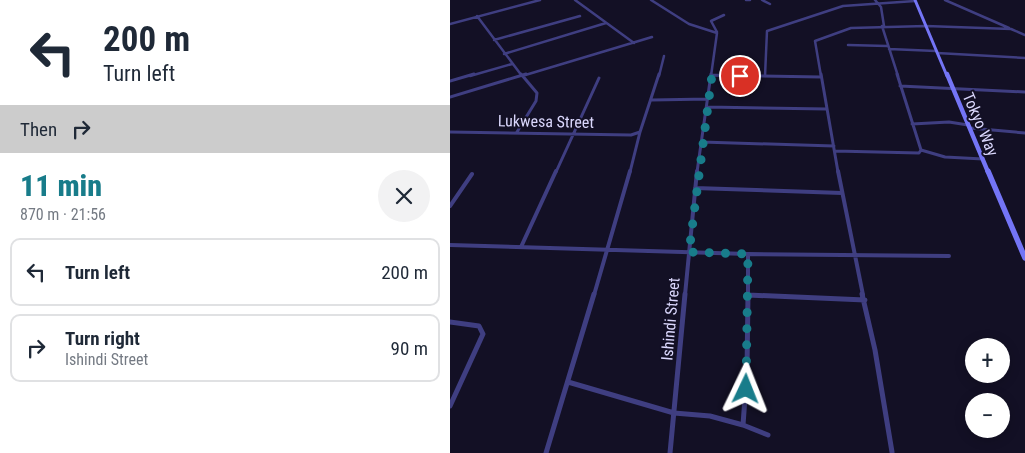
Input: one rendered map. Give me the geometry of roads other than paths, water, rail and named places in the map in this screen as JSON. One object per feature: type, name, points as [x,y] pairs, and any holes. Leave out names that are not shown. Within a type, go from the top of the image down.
[{"type":"street","points":[[450,24],[540,0]]},
{"type":"street","points":[[575,0],[634,42]]},
{"type":"street","points":[[651,0],[689,24],[717,32]]},
{"type":"street","points":[[762,0],[770,4]]},
{"type":"street","points":[[875,0],[882,10],[880,13],[888,47],[920,150]]},
{"type":"street","points":[[945,0],[1025,35]]},
{"type":"street","points":[[765,76],[767,31],[840,7],[915,1]]},
{"type":"street","name":"Tokyo Way","points":[[915,1],[1025,258]]},
{"type":"street","name":"Ishindi Street","points":[[670,453],[696,188],[717,32],[711,21],[724,15]]},
{"type":"street","points":[[477,16],[504,54],[536,90],[538,97],[517,132]]},
{"type":"street","points":[[494,40],[580,16]]},
{"type":"street","points":[[504,54],[606,23]]},
{"type":"street","points":[[892,452],[882,388],[865,300],[853,253],[815,41],[849,28],[926,26],[1011,29]]},
{"type":"street","points":[[450,97],[652,37]]},
{"type":"street","points":[[848,45],[1025,58]]},
{"type":"street","points":[[546,453],[664,56]]},
{"type":"street","points":[[450,81],[512,64]]},
{"type":"street","points":[[712,75],[821,77]]},
{"type":"street","points":[[521,247],[599,78]]},
{"type":"street","points":[[900,86],[1025,92]]},
{"type":"street","points":[[652,100],[708,98]]},
{"type":"street","points":[[707,107],[827,109]]},
{"type":"street","points":[[912,124],[950,122],[1025,133]]},
{"type":"street","name":"Lukwesa Street","points":[[450,132],[631,135],[640,132]]},
{"type":"street","points":[[702,142],[834,146]]},
{"type":"street","points":[[835,151],[919,153],[920,150]]},
{"type":"street","points":[[920,150],[945,157],[983,159]]},
{"type":"street","points":[[450,206],[472,174]]},
{"type":"street","points":[[696,188],[842,193]]},
{"type":"street","points":[[450,245],[748,254],[853,253],[949,256]]},
{"type":"street","points":[[743,425],[746,389],[748,254]]},
{"type":"street","points":[[748,295],[865,300]]},
{"type":"street","points":[[450,322],[479,326],[483,334],[450,406]]},
{"type":"street","points":[[568,382],[674,413],[710,416],[743,425],[768,435]]}]
